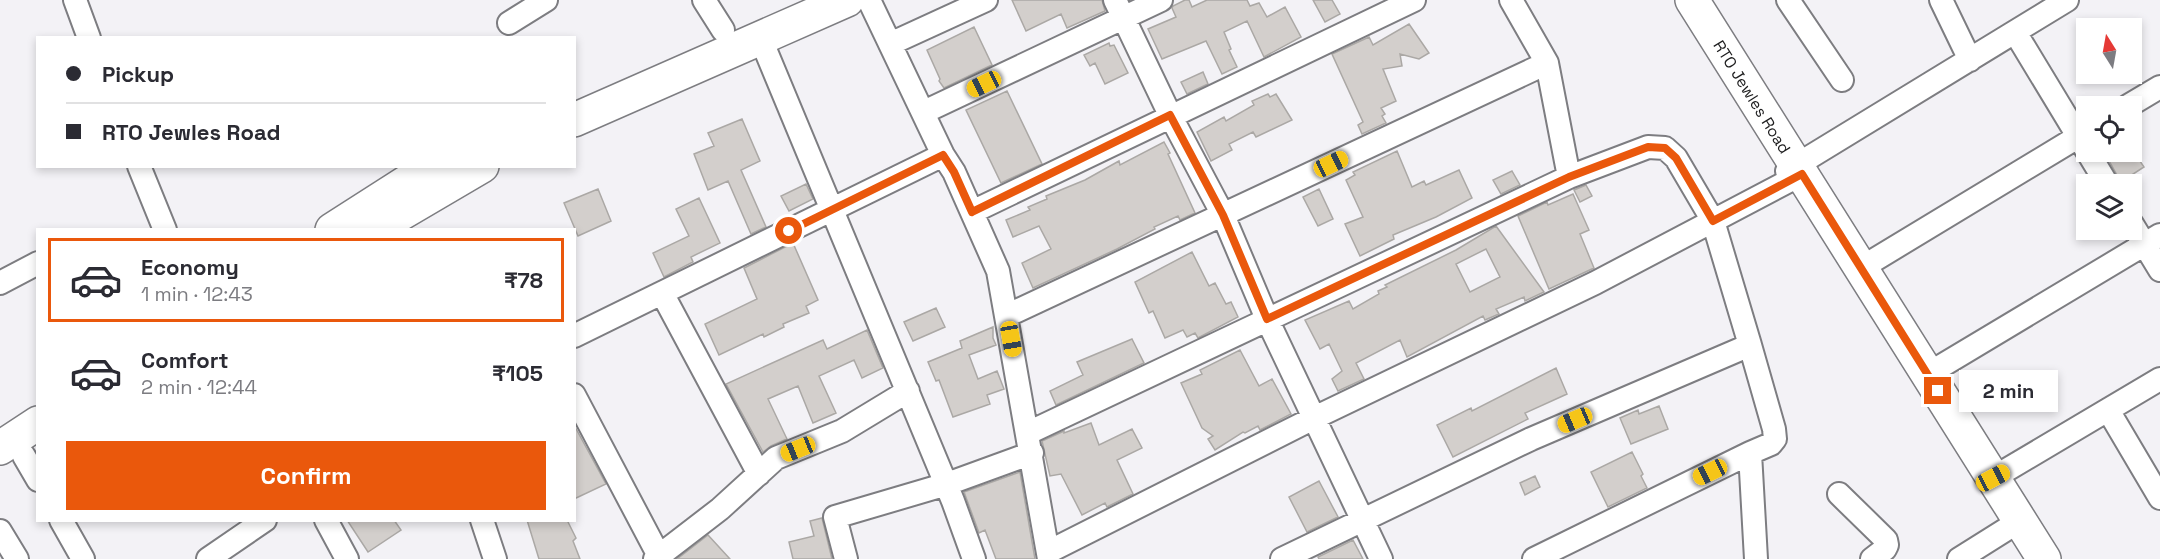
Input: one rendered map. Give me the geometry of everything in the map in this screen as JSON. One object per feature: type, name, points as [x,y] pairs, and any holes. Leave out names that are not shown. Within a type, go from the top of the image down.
[{"type":"highway","points":[[576,94],[795,0]]},
{"type":"highway","points":[[576,119],[847,0]]},
{"type":"highway","name":"RTO Jewles Road","points":[[1679,0],[1794,173],[1861,268],[2044,559]]},
{"type":"highway","name":"RTO Jewles Road","points":[[1692,0],[1794,173],[2030,559]]},
{"type":"highway","points":[[379,221],[430,168]]},
{"type":"highway","points":[[342,228],[379,221],[478,168]]},
{"type":"highway","points":[[20,461],[36,427]]},
{"type":"street","points":[[75,0],[88,36]]},
{"type":"street","points":[[509,23],[546,0]]},
{"type":"street","points":[[704,0],[723,30]]},
{"type":"street","points":[[869,0],[943,155],[954,172],[998,271],[1049,556],[1314,418],[1595,283],[1713,221],[1794,173],[2067,0]]},
{"type":"street","points":[[890,44],[986,0]]},
{"type":"street","points":[[924,112],[1119,9],[1161,0]]},
{"type":"street","points":[[972,212],[1170,115],[1414,0]]},
{"type":"street","points":[[1511,0],[1548,63],[1569,177]]},
{"type":"street","points":[[1788,0],[1842,80]]},
{"type":"street","points":[[1941,0],[1970,60]]},
{"type":"street","points":[[1119,9],[1170,115],[1223,215],[1267,319],[1381,559]]},
{"type":"street","points":[[2015,32],[2076,125]]},
{"type":"street","points":[[760,37],[947,484],[974,559]]},
{"type":"street","points":[[1006,316],[1548,63]]},
{"type":"street","points":[[2142,98],[2160,87]]},
{"type":"street","points":[[1861,268],[2076,138]]},
{"type":"street","points":[[846,559],[835,517],[947,484],[1267,319],[1569,177],[1648,147],[1665,148],[1676,158],[1713,221],[1775,439],[1771,444],[1534,559]]},
{"type":"street","points":[[576,335],[943,155]]},
{"type":"street","points":[[140,168],[164,228]]},
{"type":"street","points":[[1928,374],[2152,240],[2160,270]]},
{"type":"street","points":[[0,283],[36,264]]},
{"type":"street","points":[[662,293],[759,474]]},
{"type":"street","points":[[1282,559],[1531,439],[1750,345]]},
{"type":"street","points":[[1993,478],[2160,380]]},
{"type":"street","points":[[576,399],[657,557],[720,509],[776,458],[842,431],[908,391]]},
{"type":"street","points":[[2108,410],[2160,498]]},
{"type":"street","points":[[1749,453],[1756,559]]},
{"type":"street","points":[[1839,494],[1886,540],[1886,549],[1872,559]]},
{"type":"street","points":[[62,522],[83,559]]},
{"type":"street","points":[[222,555],[263,522]]},
{"type":"street","points":[[327,522],[347,559]]},
{"type":"street","points":[[483,522],[495,559]]},
{"type":"street","points":[[1959,559],[2010,527]]},
{"type":"street","points":[[0,531],[17,559]]},
{"type":"building","points":[[1012,0],[1102,0],[1105,11],[1067,28],[1061,14],[1026,31]]},
{"type":"building","points":[[1189,0],[1192,7],[1207,0],[1247,0],[1250,6],[1259,3],[1267,17],[1285,7],[1301,37],[1264,57],[1247,21],[1224,32],[1237,67],[1222,74],[1206,41],[1162,59],[1148,29],[1176,17],[1173,6]]},
{"type":"building","points":[[1313,0],[1332,0],[1340,14],[1325,22]]},
{"type":"building","points":[[1409,24],[1429,53],[1419,59],[1400,54],[1402,66],[1383,69],[1396,101],[1381,108],[1385,114],[1382,116],[1386,123],[1362,134],[1358,125],[1363,122],[1332,54],[1369,37],[1373,45]]},
{"type":"building","points":[[974,27],[992,65],[944,88],[927,50]]},
{"type":"building","points":[[1109,43],[1110,46],[1114,45],[1128,73],[1105,84],[1095,63],[1090,66],[1084,55]]},
{"type":"building","points":[[1203,72],[1208,84],[1187,94],[1181,82]]},
{"type":"building","points":[[1007,91],[1042,164],[1001,183],[966,110]]},
{"type":"building","points":[[1268,94],[1270,97],[1276,94],[1292,120],[1256,137],[1253,132],[1229,144],[1232,150],[1211,161],[1197,132],[1224,117],[1226,121],[1254,105],[1252,101]]},
{"type":"building","points":[[742,119],[760,161],[741,170],[766,227],[751,234],[728,181],[708,190],[694,154],[714,146],[708,133]]},
{"type":"building","points":[[1164,142],[1195,213],[1180,220],[1178,216],[1154,227],[1155,229],[1117,249],[1033,288],[1022,263],[1051,249],[1039,226],[1013,237],[1006,220],[1030,210],[1028,207],[1047,199],[1046,196],[1085,180],[1119,161],[1120,165]]},
{"type":"building","points":[[1397,151],[1412,187],[1424,181],[1426,185],[1459,170],[1472,198],[1436,217],[1393,235],[1394,239],[1360,256],[1345,224],[1363,217],[1346,180],[1355,175],[1353,172]]},
{"type":"building","points":[[2110,162],[2141,162],[2144,167],[2133,174],[2116,174]]},
{"type":"building","points":[[1512,171],[1520,185],[1501,194],[1493,180]]},
{"type":"building","points":[[806,184],[813,199],[789,211],[781,196]]},
{"type":"building","points":[[1586,185],[1592,196],[1580,202],[1574,190]]},
{"type":"building","points":[[598,189],[611,221],[578,236],[564,203]]},
{"type":"building","points":[[1319,189],[1333,219],[1318,226],[1303,197]]},
{"type":"building","points":[[1573,194],[1589,230],[1580,234],[1594,268],[1549,289],[1518,216],[1547,202],[1548,205]]},
{"type":"building","points":[[699,198],[720,243],[691,257],[693,262],[664,277],[653,253],[689,236],[676,209]]},
{"type":"building","points":[[1496,226],[1544,292],[1525,301],[1524,297],[1496,309],[1499,314],[1485,320],[1483,316],[1407,357],[1400,340],[1356,363],[1364,379],[1338,391],[1332,379],[1342,371],[1329,344],[1320,349],[1305,320],[1349,301],[1353,309],[1379,294],[1378,291],[1387,287],[1385,285],[1456,250]],"holes":[[[1486,249],[1500,277],[1470,292],[1456,264]]]},
{"type":"building","points":[[793,243],[818,300],[806,306],[809,313],[783,324],[784,327],[764,337],[763,334],[719,355],[705,324],[757,299],[744,268]]},
{"type":"building","points":[[1192,252],[1209,286],[1215,283],[1226,304],[1231,302],[1238,317],[1198,338],[1195,333],[1187,337],[1183,330],[1165,338],[1153,311],[1149,313],[1135,282]]},
{"type":"building","points":[[936,308],[945,327],[913,341],[904,322]]},
{"type":"building","points":[[993,327],[993,338],[996,345],[969,355],[978,379],[997,371],[1004,389],[987,395],[990,404],[953,417],[939,380],[936,381],[928,362],[962,348],[960,341]]},
{"type":"building","points":[[867,330],[883,368],[862,378],[854,360],[819,376],[836,413],[813,423],[798,386],[768,399],[787,439],[763,452],[726,384],[823,340],[827,349]]},
{"type":"building","points":[[1132,339],[1144,363],[1056,405],[1050,391],[1083,375],[1077,362]]},
{"type":"building","points":[[1240,350],[1259,386],[1272,379],[1291,414],[1260,430],[1258,426],[1243,432],[1215,450],[1208,439],[1213,436],[1202,428],[1181,383],[1202,374],[1200,370]]},
{"type":"building","points":[[1556,368],[1567,394],[1525,413],[1528,419],[1453,457],[1437,425],[1471,408],[1472,411]]},
{"type":"building","points":[[1659,406],[1668,429],[1631,444],[1620,418],[1638,410],[1639,414]]},
{"type":"building","points":[[1091,423],[1099,445],[1132,429],[1142,448],[1117,460],[1133,494],[1107,507],[1105,503],[1082,515],[1061,474],[1050,476],[1042,441],[1064,431],[1064,433]]},
{"type":"building","points":[[576,429],[606,484],[576,498]]},
{"type":"building","points":[[1632,452],[1647,488],[1608,507],[1591,472]]},
{"type":"building","points":[[1020,472],[1035,559],[996,559],[985,530],[979,533],[964,492]]},
{"type":"building","points":[[1535,476],[1540,487],[1525,495],[1520,483]]},
{"type":"building","points":[[1319,481],[1338,517],[1307,532],[1289,497]]},
{"type":"building","points":[[822,518],[832,559],[793,559],[789,542],[814,536],[810,521]]},
{"type":"building","points":[[348,522],[395,522],[401,530],[368,552]]},
{"type":"building","points":[[528,522],[568,522],[576,538],[573,541],[580,559],[539,559]]},
{"type":"building","points":[[708,535],[730,559],[677,559]]},
{"type":"building","points":[[1353,540],[1363,559],[1319,559],[1318,557]]},
{"type":"route","points":[[789,231],[943,155],[954,172],[972,212],[1170,115],[1223,215],[1267,319],[1569,177],[1648,147],[1665,148],[1676,158],[1713,221],[1802,174],[1938,391]]}]
